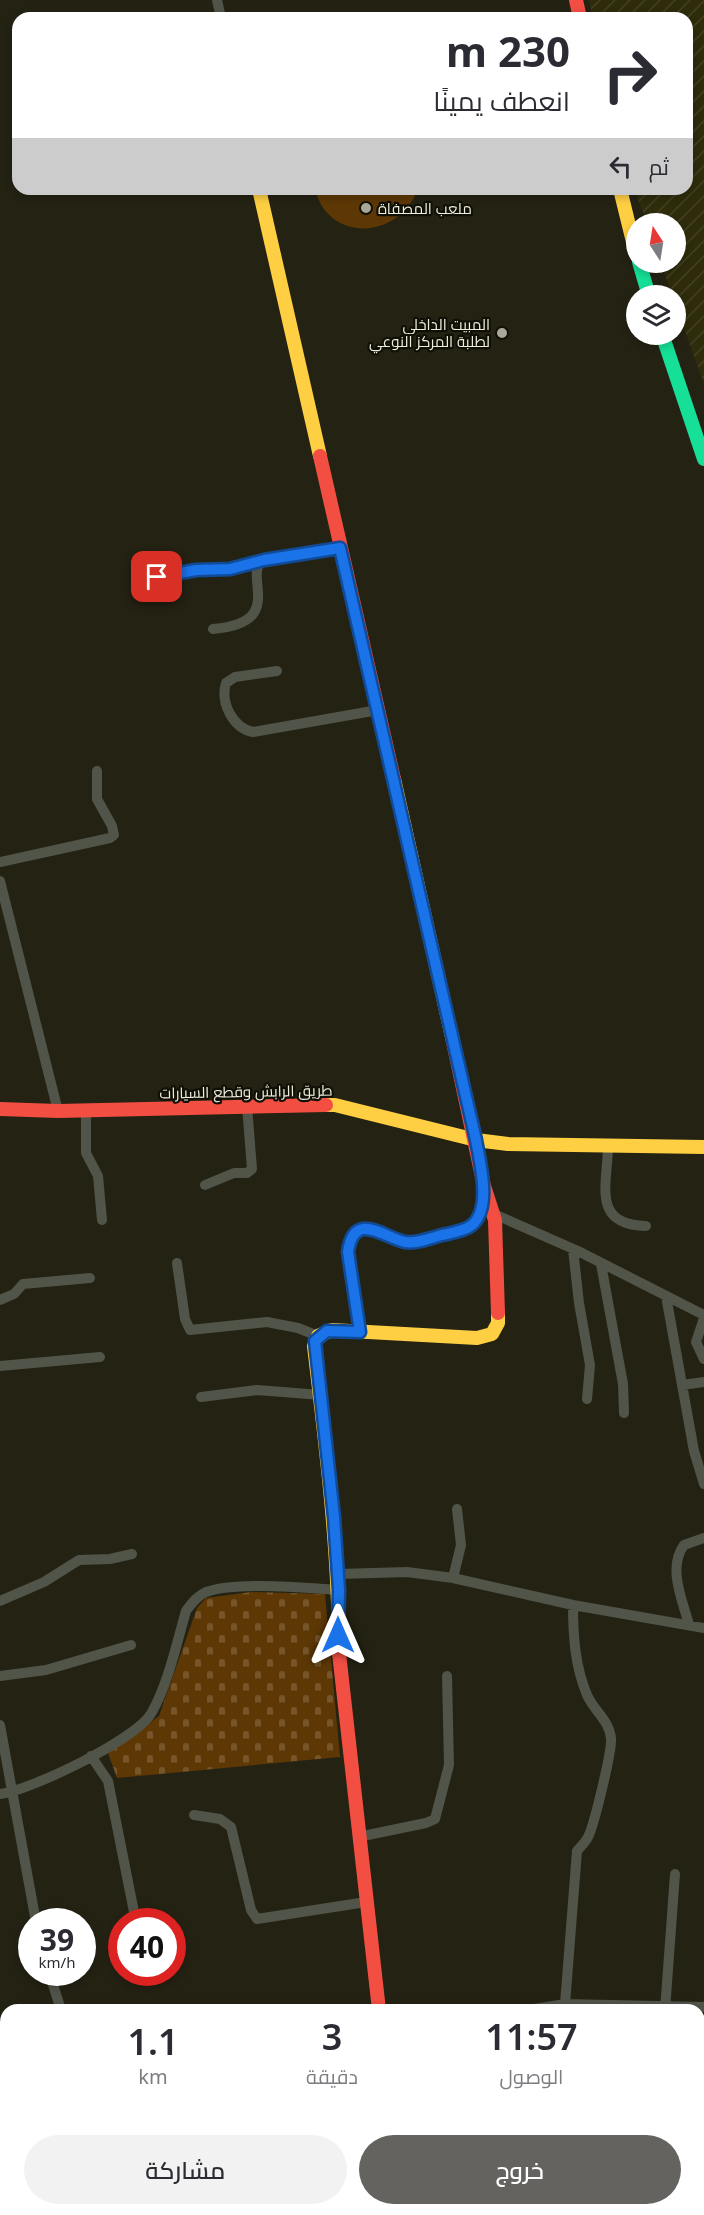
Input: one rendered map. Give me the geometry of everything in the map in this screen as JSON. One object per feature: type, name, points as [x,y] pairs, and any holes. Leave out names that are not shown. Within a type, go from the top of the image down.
[{"type":"street","points":[[260,195],[476,1140],[484,1186],[494,1214],[498,1323],[492,1334],[477,1338],[327,1331],[318,1336],[314,1346],[321,1395],[338,1574],[341,1681],[378,2004]]},
{"type":"street","points":[[621,195],[626,213]]},
{"type":"street","points":[[666,345],[704,459]]},
{"type":"street","points":[[157,577],[196,570],[230,569],[340,548]]},
{"type":"street","points":[[213,629],[240,622],[256,608],[260,599],[257,568],[259,562]]},
{"type":"street","points":[[277,671],[235,677],[225,686],[231,716],[247,731],[253,732],[378,710]]},
{"type":"street","points":[[0,862],[110,838],[114,835],[112,826],[98,799],[97,771]]},
{"type":"street","points":[[0,881],[58,1111]]},
{"type":"street","name":"طريق الرابش وقطع السيارات","points":[[0,1109],[58,1111],[300,1104],[352,1108],[476,1140],[536,1146],[704,1147]]},
{"type":"street","points":[[205,1185],[234,1173],[248,1173],[252,1169],[247,1106]]},
{"type":"street","points":[[86,1110],[86,1153],[98,1176],[102,1220]]},
{"type":"street","points":[[608,1147],[606,1206],[610,1215],[628,1226],[646,1226]]},
{"type":"street","points":[[360,1332],[348,1252],[350,1241],[356,1233],[371,1229],[407,1242],[417,1242],[469,1227],[481,1211],[484,1186]]},
{"type":"street","points":[[494,1214],[573,1249],[704,1317],[696,1342],[704,1359]]},
{"type":"street","points":[[573,1249],[579,1303],[590,1365],[587,1399]]},
{"type":"street","points":[[177,1263],[185,1319],[190,1330],[267,1322],[298,1328],[318,1336]]},
{"type":"street","points":[[602,1264],[623,1384],[624,1413]]},
{"type":"street","points":[[0,1300],[14,1294],[23,1284],[90,1278]]},
{"type":"street","points":[[666,1296],[694,1451],[704,1484]]},
{"type":"street","points":[[0,1366],[100,1357]]},
{"type":"street","points":[[682,1385],[704,1382]]},
{"type":"street","points":[[201,1397],[257,1390],[321,1395]]},
{"type":"street","points":[[453,1578],[461,1545],[457,1509]]},
{"type":"street","points":[[689,1625],[676,1575],[676,1565],[684,1545],[704,1538]]},
{"type":"street","points":[[0,1601],[44,1582],[79,1560],[110,1559],[132,1554]]},
{"type":"street","points":[[338,1574],[407,1572],[453,1578],[573,1605],[704,1628]]},
{"type":"street","points":[[5,1793],[49,1778],[91,1756],[125,1737],[152,1714],[186,1611],[195,1599],[207,1592],[227,1589],[339,1590]]},
{"type":"street","points":[[565,2004],[577,1851],[590,1834],[602,1792],[612,1740],[604,1720],[588,1699],[580,1676],[574,1649],[573,1605]]},
{"type":"street","points":[[0,1676],[46,1670],[131,1645]]},
{"type":"street","points":[[358,1837],[435,1819],[450,1765],[447,1676]]},
{"type":"street","points":[[0,1725],[5,1793],[33,1908]]},
{"type":"street","points":[[91,1756],[108,1781],[133,1908]]},
{"type":"street","points":[[194,1815],[220,1819],[231,1827],[251,1910],[257,1919],[366,1902]]},
{"type":"street","points":[[665,2004],[675,1874]]},
{"type":"street","points":[[53,1986],[59,2004]]},
{"type":"shaded area","points":[[589,0],[704,0],[704,384],[686,334],[686,285],[669,285],[664,273],[686,273],[686,213],[643,213],[636,195],[693,195],[693,12],[592,12]]},
{"type":"green space","name":"ملعب المصفاة","points":[[317,195],[415,195],[409,206],[396,218],[380,226],[364,228],[348,226],[334,219],[322,207]]},
{"type":"green space","points":[[251,1592],[325,1594],[340,1757],[117,1778],[108,1753],[159,1716],[197,1608],[206,1598]]},
{"type":"traffic: fast","points":[[642,273],[646,285]]},
{"type":"traffic: fast","points":[[666,345],[704,459]]},
{"type":"traffic: slow","points":[[260,195],[320,456]]},
{"type":"traffic: slow","points":[[621,195],[626,213]]},
{"type":"traffic: slow","points":[[394,779],[452,1037]]},
{"type":"traffic: slow","points":[[326,1105],[335,1105],[476,1140],[508,1144],[704,1147]]},
{"type":"traffic: slow","points":[[339,1653],[334,1537],[314,1346],[318,1336],[332,1330],[477,1338],[492,1334],[498,1323],[498,1313]]},
{"type":"traffic: jam","points":[[576,0],[579,12]]},
{"type":"traffic: jam","points":[[320,456],[394,779]]},
{"type":"traffic: jam","points":[[452,1037],[484,1186],[495,1220],[498,1313]]},
{"type":"traffic: jam","points":[[0,1109],[58,1111],[326,1105]]},
{"type":"traffic: jam","points":[[339,1653],[378,2004]]},
{"type":"place","name":"ملعب المصفاة","points":[[366,208]]},
{"type":"place","name":"المبيت الداخلي لطلبة المركز النوعي","points":[[502,333]]},
{"type":"route","points":[[157,577],[196,570],[230,569],[264,560],[340,548],[476,1140],[484,1186],[481,1211],[469,1227],[417,1242],[399,1240],[371,1229],[356,1233],[350,1241],[348,1252],[360,1332],[327,1331],[318,1336],[315,1341],[314,1352],[334,1517],[339,1590],[338,1635]]}]
